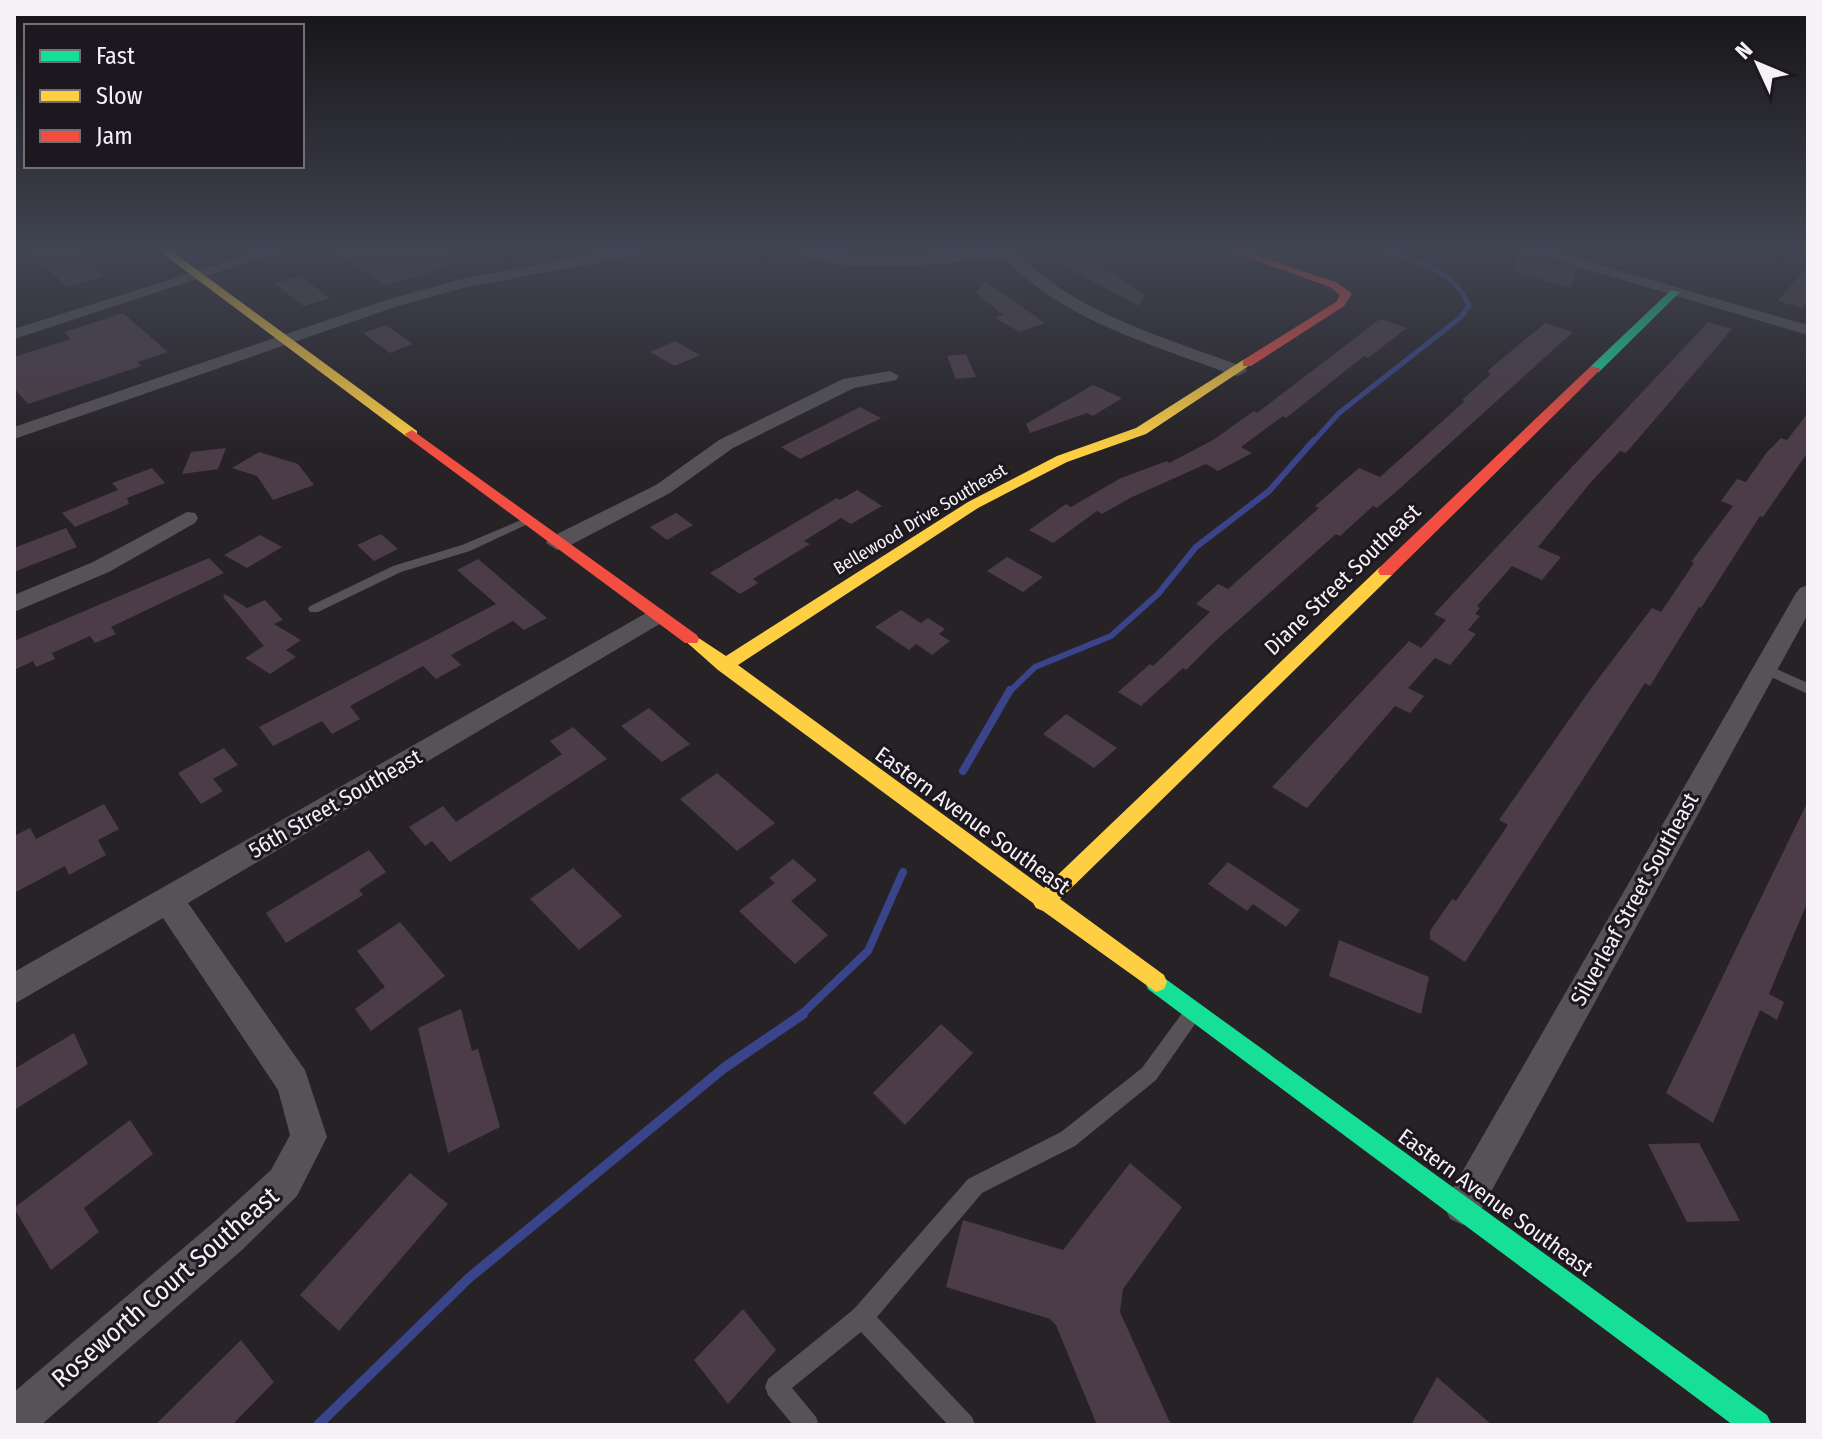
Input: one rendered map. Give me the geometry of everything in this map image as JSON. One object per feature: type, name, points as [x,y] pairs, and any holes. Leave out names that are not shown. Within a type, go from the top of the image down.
[{"type":"street","points":[[15,334],[68,317]]},
{"type":"street","name":"Eastern Avenue Southeast","points":[[252,317],[1757,1425]]},
{"type":"street","points":[[14,433],[352,317]]},
{"type":"street","points":[[1104,317],[1238,371]]},
{"type":"street","name":"Bellewood Drive Southeast","points":[[724,666],[973,505],[1062,459],[1141,431],[1320,317]]},
{"type":"street","name":"Diane Street Southeast","points":[[1043,902],[1649,317]]},
{"type":"street","points":[[1763,317],[1808,330]]},
{"type":"street","points":[[557,543],[663,489],[726,444],[849,383],[890,376]]},
{"type":"street","points":[[14,604],[101,567],[187,518]]},
{"type":"street","name":"Silverleaf Street Southeast","points":[[1463,1206],[1763,668],[1804,609]]},
{"type":"street","name":"56th Street Southeast","points":[[14,989],[655,616]]},
{"type":"street","name":"Roseworth Court Southeast","points":[[14,1420],[251,1215],[284,1183],[309,1137],[293,1082],[168,900]]},
{"type":"lane","points":[[314,609],[397,569],[466,548],[526,521]]},
{"type":"lane","points":[[1763,668],[1808,689]]},
{"type":"lane","points":[[808,1425],[776,1387],[862,1317],[975,1186],[1068,1139],[1149,1074],[1194,1011]]},
{"type":"lane","points":[[862,1317],[964,1425]]},
{"type":"building","points":[[110,317],[128,317],[168,352],[138,362],[141,366],[28,404],[14,388],[14,357],[71,339],[64,332]]},
{"type":"building","points":[[1037,317],[1045,323],[1020,332],[995,318]]},
{"type":"building","points":[[1380,319],[1407,328],[1368,358],[1364,356],[1286,418],[1283,416],[1241,447],[1252,453],[1218,471],[1206,464],[1102,514],[1097,511],[1053,543],[1029,530],[1066,504],[1071,507],[1121,478],[1167,461],[1169,463],[1213,440],[1254,411],[1257,413]]},
{"type":"building","points":[[1708,322],[1732,329],[1626,453],[1620,451],[1591,482],[1538,547],[1561,557],[1542,580],[1512,566],[1477,606],[1480,608],[1475,614],[1480,616],[1468,630],[1476,634],[1450,665],[1435,658],[1408,688],[1424,696],[1410,713],[1395,706],[1307,808],[1272,787],[1409,641],[1421,648],[1446,620],[1434,614]]},
{"type":"building","points":[[1545,323],[1573,332],[1406,483],[1377,508],[1373,506],[1340,536],[1336,534],[1186,670],[1183,668],[1141,706],[1118,692],[1150,664],[1153,666],[1210,612],[1196,604],[1218,584],[1228,589],[1359,468],[1380,477],[1465,401],[1462,400],[1491,374],[1487,372],[1492,367]]},
{"type":"building","points":[[386,325],[413,344],[390,353],[363,333]]},
{"type":"building","points":[[675,341],[700,355],[675,366],[650,352]]},
{"type":"building","points":[[966,354],[976,377],[956,379],[947,356]]},
{"type":"building","points":[[1093,385],[1122,398],[1093,416],[1087,413],[1030,433],[1026,424]]},
{"type":"building","points":[[860,407],[881,418],[800,459],[781,447]]},
{"type":"building","points":[[1808,413],[1808,452],[1763,517],[1760,516],[1650,686],[1645,683],[1465,962],[1430,939],[1430,931],[1452,899],[1456,901],[1508,825],[1499,820],[1592,687],[1652,608],[1661,612],[1694,563],[1691,562],[1733,506],[1721,501],[1737,479],[1746,482],[1767,452],[1781,438],[1787,440]]},
{"type":"building","points":[[226,448],[218,469],[182,474],[191,452]]},
{"type":"building","points":[[259,452],[298,464],[314,485],[273,500],[257,476],[232,468]]},
{"type":"building","points":[[152,468],[165,483],[127,498],[129,504],[75,527],[62,513],[118,490],[112,483]]},
{"type":"building","points":[[857,490],[882,506],[851,524],[841,518],[804,541],[810,544],[753,579],[758,583],[740,594],[710,573],[837,498],[840,500]]},
{"type":"building","points":[[676,513],[693,525],[667,540],[650,527]]},
{"type":"building","points":[[66,528],[77,547],[14,572],[14,548]]},
{"type":"building","points":[[381,534],[398,549],[374,561],[357,545]]},
{"type":"building","points":[[260,535],[282,547],[247,568],[224,555]]},
{"type":"building","points":[[1007,557],[1043,577],[1023,592],[987,571]]},
{"type":"building","points":[[209,558],[224,573],[111,627],[116,634],[95,643],[90,636],[52,653],[55,659],[36,667],[33,661],[14,670],[14,641]]},
{"type":"building","points":[[478,559],[547,618],[524,630],[513,621],[451,655],[461,665],[436,679],[423,666],[350,706],[360,719],[332,734],[322,721],[273,746],[259,727],[496,604],[457,570]]},
{"type":"building","points":[[225,594],[247,608],[265,600],[283,620],[274,624],[301,640],[286,650],[296,657],[270,674],[245,658],[264,646],[223,597]]},
{"type":"building","points":[[901,610],[921,623],[928,618],[945,629],[939,634],[950,641],[932,655],[916,644],[909,650],[875,627]]},
{"type":"building","points":[[649,708],[690,744],[662,762],[621,726]]},
{"type":"building","points":[[1066,714],[1117,748],[1094,768],[1043,734]]},
{"type":"building","points":[[573,727],[607,759],[450,862],[432,841],[425,846],[409,827],[443,806],[456,822],[562,754],[550,741]]},
{"type":"building","points":[[224,748],[238,765],[213,779],[223,791],[201,804],[178,773]]},
{"type":"building","points":[[717,773],[775,823],[737,851],[680,799]]},
{"type":"building","points":[[1808,801],[1808,901],[1769,994],[1784,1002],[1777,1020],[1760,1010],[1713,1123],[1666,1093]]},
{"type":"building","points":[[104,804],[119,829],[98,840],[106,855],[69,875],[65,866],[14,893],[14,836],[30,828],[36,839]]},
{"type":"building","points":[[369,850],[386,872],[359,890],[363,895],[286,943],[266,913]]},
{"type":"building","points":[[793,859],[817,880],[791,901],[828,935],[795,964],[739,911],[775,883],[769,878]]},
{"type":"building","points":[[1228,862],[1300,910],[1286,927],[1253,904],[1247,911],[1208,884]]},
{"type":"building","points":[[573,868],[622,916],[579,950],[530,899]]},
{"type":"building","points":[[400,922],[445,976],[371,1031],[355,1009],[385,987],[357,951]]},
{"type":"building","points":[[1339,940],[1429,977],[1421,1014],[1329,976]]},
{"type":"building","points":[[461,1009],[472,1051],[478,1049],[500,1127],[448,1153],[418,1028]]},
{"type":"building","points":[[941,1024],[973,1053],[905,1125],[873,1093]]},
{"type":"building","points":[[74,1033],[88,1064],[14,1110],[14,1069]]},
{"type":"building","points":[[130,1120],[153,1154],[84,1208],[99,1232],[51,1270],[14,1208]]},
{"type":"building","points":[[1699,1143],[1740,1221],[1687,1222],[1648,1144]]},
{"type":"building","points":[[1130,1163],[1182,1207],[1123,1289],[1120,1312],[1171,1425],[1097,1425],[1056,1325],[1050,1319],[946,1287],[963,1220],[1063,1250]]},
{"type":"building","points":[[410,1173],[448,1204],[339,1331],[300,1295]]},
{"type":"building","points":[[743,1309],[776,1350],[728,1404],[694,1360]]},
{"type":"building","points":[[241,1340],[274,1382],[232,1425],[155,1425]]},
{"type":"building","points":[[1437,1377],[1492,1425],[1411,1425]]},
{"type":"waterway","points":[[1313,442],[1339,413],[1461,317]]},
{"type":"waterway","points":[[1009,692],[1035,667],[1111,636],[1158,594],[1196,547],[1269,491],[1314,440]]},
{"type":"waterway","points":[[963,771],[1010,690]]},
{"type":"waterway","points":[[800,1016],[868,951],[903,872]]},
{"type":"waterway","points":[[318,1425],[469,1278],[724,1068],[803,1014]]},
{"type":"traffic: fast","points":[[1595,369],[1649,317]]},
{"type":"traffic: fast","points":[[1156,982],[1757,1425]]},
{"type":"traffic: slow","points":[[254,317],[412,434]]},
{"type":"traffic: slow","points":[[724,666],[973,505],[1062,459],[1141,431],[1247,363]]},
{"type":"traffic: slow","points":[[1043,902],[1386,571]]},
{"type":"traffic: slow","points":[[691,639],[1156,982]]},
{"type":"traffic: jam","points":[[1247,363],[1319,317]]},
{"type":"traffic: jam","points":[[1386,571],[1595,369]]},
{"type":"traffic: jam","points":[[412,434],[691,639]]}]
